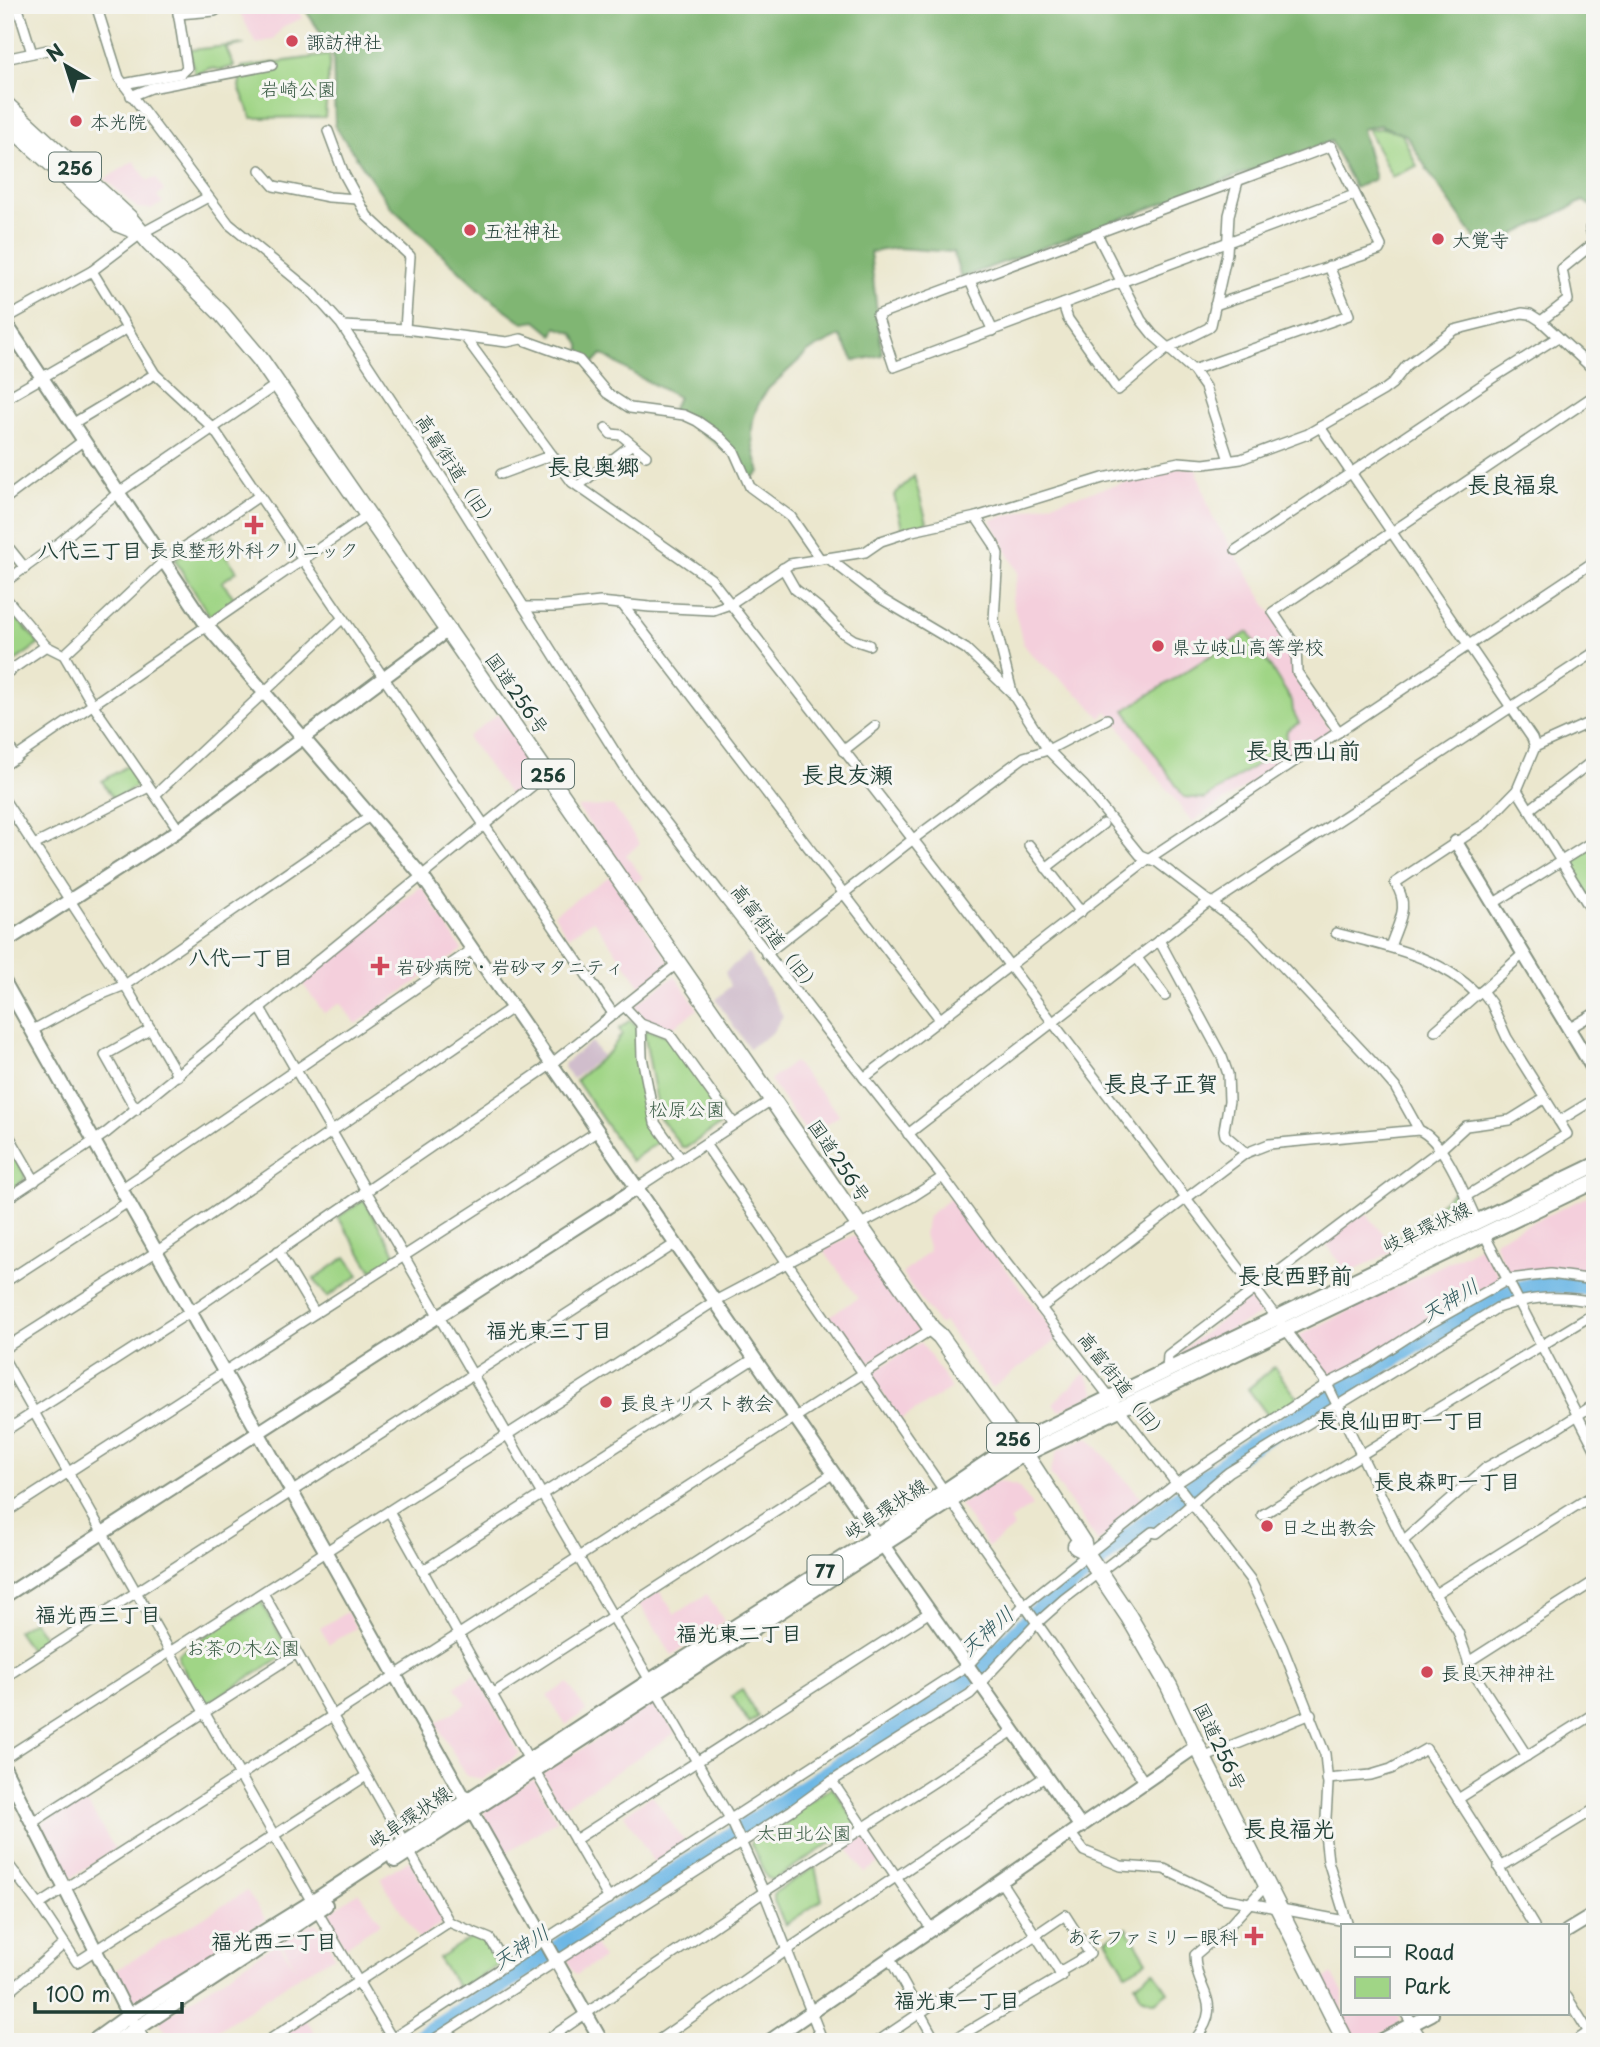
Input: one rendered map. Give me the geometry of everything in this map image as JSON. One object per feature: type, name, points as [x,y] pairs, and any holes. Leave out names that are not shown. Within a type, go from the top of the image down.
[{"type":"highway","name":"256","points":[[5,104],[130,218],[142,233]]},
{"type":"highway","name":"256","points":[[5,122],[119,224],[142,233]]},
{"type":"highway","name":"国道256号","points":[[142,233],[222,314],[279,383],[859,1225],[933,1330],[940,1336],[1016,1451],[1083,1543],[1092,1562],[1170,1686],[1200,1752],[1346,2042]]},
{"type":"main road","name":"岐阜環状線","points":[[1115,1402],[1161,1391],[1286,1330],[1595,1166]]},
{"type":"main road","name":"岐阜環状線","points":[[93,2042],[132,2022],[315,1906],[1016,1451],[1115,1402],[1167,1370],[1276,1318],[1595,1181]]},
{"type":"main road","name":"岐阜環状線","points":[[116,2042],[132,2022]]},
{"type":"street","points":[[17,5],[32,53]]},
{"type":"street","name":"高富街道（旧）","points":[[96,5],[118,78],[131,96],[229,224],[327,306],[343,326],[630,776],[766,954],[943,1177],[1250,1579],[1272,1622],[1325,1754],[1325,1834],[1328,1861],[1347,1924]]},
{"type":"street","points":[[123,84],[182,73],[187,68],[177,10],[215,11],[223,5]]},
{"type":"street","points":[[5,59],[47,50]]},
{"type":"street","points":[[131,96],[151,88],[272,65]]},
{"type":"street","points":[[328,131],[339,164],[357,199],[374,224],[384,230],[410,256],[405,330]]},
{"type":"street","points":[[1215,305],[1379,250],[1381,246],[1331,146],[877,315],[894,367],[1354,195]]},
{"type":"street","points":[[260,170],[274,186],[329,197],[357,199]]},
{"type":"street","points":[[1063,304],[1068,319],[1118,390],[1168,348],[1208,328],[1211,325],[1228,243],[1230,215],[1238,181]]},
{"type":"street","points":[[208,197],[142,233],[92,271],[5,321],[41,378],[207,626],[422,876],[880,1541],[1046,1776],[1076,1830],[1084,1851],[1121,1866],[1164,1869],[1223,1898],[1278,1907],[1347,1924]]},
{"type":"street","points":[[1541,321],[1568,300],[1562,268],[1594,243],[1590,228]]},
{"type":"street","points":[[1097,234],[1141,320],[1193,370],[1205,387],[1228,460]]},
{"type":"street","points":[[1193,370],[1349,315],[1329,266]]},
{"type":"street","points":[[92,271],[155,374],[213,428],[614,1015]]},
{"type":"street","points":[[970,281],[993,331]]},
{"type":"street","points":[[524,607],[556,607],[600,602],[713,610],[730,604],[790,564],[865,552],[881,541],[912,531],[976,517],[1103,478],[1179,463],[1204,464],[1241,459],[1284,444],[1320,427],[1392,384],[1407,365],[1454,330],[1522,313],[1530,314],[1541,321],[1595,371]]},
{"type":"street","points":[[343,326],[507,342],[522,339],[543,345],[579,360],[607,393],[630,408],[684,415],[720,437],[734,451],[750,487],[791,517],[824,558],[880,598],[966,649],[1012,693],[1048,750],[1084,786],[1140,855],[1157,862],[1252,934],[1395,1087],[1419,1130]]},
{"type":"street","points":[[5,399],[126,329]]},
{"type":"street","points":[[466,337],[572,482],[711,579],[1286,1330],[1327,1385],[1403,1541],[1458,1632],[1468,1662],[1527,1756]]},
{"type":"street","points":[[1236,550],[1558,337]]},
{"type":"street","points":[[72,424],[155,374]]},
{"type":"street","points":[[5,582],[118,493],[279,383]]},
{"type":"street","points":[[1339,732],[1297,672],[1296,646],[1273,612],[1595,395]]},
{"type":"street","points":[[1320,427],[1532,738],[1535,747],[1517,790],[1484,824],[1395,883],[1403,895],[1404,904],[1390,947]]},
{"type":"street","points":[[606,428],[611,434],[621,435],[646,456]]},
{"type":"street","points":[[5,499],[84,440]]},
{"type":"street","points":[[578,486],[631,445]]},
{"type":"street","points":[[501,474],[552,455]]},
{"type":"street","points":[[64,655],[163,562],[259,496]]},
{"type":"street","points":[[5,765],[369,514]]},
{"type":"street","points":[[976,517],[998,554],[994,620],[1012,693]]},
{"type":"street","points":[[5,543],[26,568]]},
{"type":"street","points":[[864,1078],[1148,859],[1595,561]]},
{"type":"street","points":[[783,568],[795,589],[843,632],[854,640],[869,645]]},
{"type":"street","points":[[5,597],[46,646],[64,655],[93,705],[179,830]]},
{"type":"street","points":[[622,604],[940,1019]]},
{"type":"street","points":[[34,845],[152,791],[342,618]]},
{"type":"street","points":[[5,942],[179,830],[449,629]]},
{"type":"street","points":[[5,674],[46,646]]},
{"type":"street","points":[[908,1134],[1052,1021],[1212,902],[1595,652]]},
{"type":"street","points":[[766,954],[1024,757],[1048,750],[1107,719]]},
{"type":"street","points":[[1535,747],[1592,722],[1595,735]]},
{"type":"street","points":[[843,751],[875,726]]},
{"type":"street","points":[[5,739],[16,758]]},
{"type":"street","points":[[1529,810],[1595,759]]},
{"type":"street","points":[[5,1200],[94,1142],[136,1110],[548,773]]},
{"type":"street","points":[[1517,790],[1595,916]]},
{"type":"street","points":[[5,800],[125,985],[178,1076]]},
{"type":"street","points":[[33,1030],[90,999],[125,985],[371,815]]},
{"type":"street","points":[[1046,868],[1103,824]]},
{"type":"street","points":[[1494,903],[1595,839]]},
{"type":"street","points":[[1456,842],[1595,1072]]},
{"type":"street","points":[[1028,845],[1081,912]]},
{"type":"street","points":[[1336,933],[1425,957],[1463,979],[1480,993],[1567,1134],[1465,1197]]},
{"type":"street","points":[[1160,940],[1222,1057],[1228,1074],[1229,1101],[1225,1135],[1245,1153]]},
{"type":"street","points":[[121,1189],[473,949]]},
{"type":"street","points":[[1435,1031],[1524,953]]},
{"type":"street","points":[[1137,958],[1166,996]]},
{"type":"street","points":[[5,1431],[190,1311],[552,1064],[679,962]]},
{"type":"street","points":[[5,983],[602,2042]]},
{"type":"street","points":[[624,1006],[641,1024],[670,1035],[734,1124]]},
{"type":"street","points":[[5,1348],[156,1252],[513,1007]]},
{"type":"street","points":[[260,1008],[742,1839],[823,2042]]},
{"type":"street","points":[[1570,1028],[1595,1013]]},
{"type":"street","points":[[641,1024],[642,1057],[655,1123],[681,1159]]},
{"type":"street","points":[[136,1110],[105,1055],[151,1029]]},
{"type":"street","points":[[5,1596],[773,1099]]},
{"type":"street","points":[[1167,1370],[1168,1355],[1441,1149],[1466,1126],[1510,1120],[1544,1099]]},
{"type":"street","points":[[1559,1121],[1595,1099]]},
{"type":"street","points":[[5,1129],[35,1181]]},
{"type":"street","points":[[5,1513],[598,1130]]},
{"type":"street","points":[[1041,1308],[1245,1153],[1269,1144],[1419,1130],[1425,1132],[1441,1149],[1595,1449]]},
{"type":"street","points":[[705,1144],[1145,1783]]},
{"type":"street","points":[[5,1758],[715,1301],[912,1197],[943,1177]]},
{"type":"street","points":[[5,1282],[128,1202]]},
{"type":"street","points":[[5,1677],[675,1244]]},
{"type":"street","points":[[278,1251],[316,1313]]},
{"type":"street","points":[[430,2042],[556,1958],[970,1694],[1037,1623],[1064,1599],[1092,1562],[1177,1483],[1355,1367],[1368,1363],[1422,1328],[1510,1281],[1550,1274],[1595,1279]]},
{"type":"street","points":[[5,1361],[392,2041],[969,1666],[1024,1606],[1092,1562],[1125,1552],[1152,1532],[1157,1533],[1191,1501],[1229,1472],[1337,1403],[1486,1313],[1518,1299],[1567,1297],[1595,1301]]},
{"type":"street","points":[[1262,1516],[1595,1313]]},
{"type":"street","points":[[39,1905],[795,1416],[933,1330]]},
{"type":"street","points":[[422,1571],[755,1358]]},
{"type":"street","points":[[1403,1541],[1487,1467],[1595,1404]]},
{"type":"street","points":[[492,1694],[834,1473]]},
{"type":"street","points":[[1435,1594],[1595,1494]]},
{"type":"street","points":[[389,1511],[609,1899]]},
{"type":"street","points":[[1468,1662],[1595,1581]]},
{"type":"street","points":[[263,1593],[449,1922],[490,1939],[506,1965]]},
{"type":"street","points":[[575,1840],[930,1612]]},
{"type":"street","points":[[32,1823],[297,1653]]},
{"type":"street","points":[[1458,1799],[1595,1713]]},
{"type":"street","points":[[768,2042],[1145,1783],[1200,1752],[1311,1714]]},
{"type":"street","points":[[544,2042],[764,1892],[1013,1731]]},
{"type":"street","points":[[1327,1779],[1371,1775],[1391,1769],[1426,1749],[1499,1863],[1499,1868],[1533,1924]]},
{"type":"street","points":[[5,1769],[144,2042]]},
{"type":"street","points":[[5,1860],[77,1962],[366,1776]]},
{"type":"street","points":[[656,2042],[787,1950],[1046,1776]]},
{"type":"street","points":[[832,1781],[932,1930]]},
{"type":"street","points":[[1499,1868],[1595,1809]]},
{"type":"street","points":[[5,1886],[17,1875]]},
{"type":"street","points":[[950,2042],[1062,1976],[1001,1882]]},
{"type":"street","points":[[1193,2042],[1202,2030],[1209,2006],[1197,1971],[1195,1955],[1229,1926],[1267,1884]]},
{"type":"street","points":[[1568,1930],[1595,1914]]},
{"type":"street","points":[[877,2042],[1065,1915],[1090,1954],[1059,1972]]},
{"type":"street","points":[[266,2042],[449,1922]]},
{"type":"street","points":[[5,1995],[64,1944]]},
{"type":"street","points":[[890,1959],[936,2042]]},
{"type":"street","points":[[1568,1998],[1592,2030],[1595,2042]]},
{"type":"street","points":[[1378,2042],[1409,2019],[1424,2042]]},
{"type":"street","points":[[1574,2042],[1592,2030]]},
{"type":"shaded area","points":[[236,5],[294,5],[303,18],[284,26],[273,39],[256,44]]},
{"type":"shaded area","points":[[134,161],[148,181],[156,178],[164,191],[157,196],[163,203],[151,209],[137,208],[105,179]]},
{"type":"shaded area","name":"県立岐山高等学校","points":[[1180,467],[1196,468],[1212,516],[1292,647],[1293,673],[1331,731],[1192,822],[1107,711],[1101,718],[1023,644],[1012,599],[1018,573],[991,520]]},
{"type":"shaded area","points":[[498,714],[537,768],[535,780],[511,797],[467,737]]},
{"type":"shaded area","points":[[613,806],[640,844],[626,855],[643,878],[633,884],[577,807]]},
{"type":"shaded area","points":[[610,876],[669,961],[669,965],[641,986],[593,920],[568,937],[554,914]]},
{"type":"shaded area","name":"岩砂病院・岩砂マタニティ","points":[[422,887],[462,950],[356,1024],[340,1003],[324,1013],[302,983]]},
{"type":"shaded area","points":[[748,953],[783,1016],[772,1033],[749,1048],[716,1000],[730,986],[725,972]]},
{"type":"shaded area","points":[[675,976],[698,1009],[669,1030],[649,1026],[634,1005]]},
{"type":"shaded area","points":[[591,1042],[602,1056],[573,1079],[564,1067],[565,1063]]},
{"type":"shaded area","points":[[794,1062],[840,1115],[809,1136],[770,1080]]},
{"type":"shaded area","points":[[1595,1193],[1595,1274],[1556,1270],[1512,1274],[1507,1270],[1494,1243],[1496,1239]]},
{"type":"shaded area","points":[[951,1197],[1059,1338],[992,1388],[944,1322],[939,1325],[902,1274],[929,1251],[924,1234],[928,1216]]},
{"type":"shaded area","points":[[1365,1212],[1397,1250],[1347,1273],[1325,1242]]},
{"type":"shaded area","points":[[856,1236],[919,1327],[918,1332],[866,1365],[861,1363],[829,1316],[858,1298],[823,1250]]},
{"type":"shaded area","points":[[1483,1245],[1501,1281],[1476,1292],[1368,1359],[1333,1377],[1328,1376],[1298,1336]]},
{"type":"shaded area","points":[[1250,1298],[1262,1314],[1171,1358]]},
{"type":"shaded area","points":[[921,1342],[951,1388],[900,1420],[873,1379],[872,1373]]},
{"type":"shaded area","points":[[1085,1373],[1096,1393],[1059,1411],[1053,1403]]},
{"type":"shaded area","points":[[1088,1437],[1147,1504],[1098,1542],[1050,1473],[1057,1451]]},
{"type":"shaded area","points":[[997,1481],[1018,1486],[1032,1506],[1009,1521],[1014,1528],[988,1547],[960,1505]]},
{"type":"shaded area","points":[[659,1591],[675,1614],[707,1594],[724,1621],[672,1655],[639,1604]]},
{"type":"shaded area","points":[[347,1612],[356,1628],[329,1644],[320,1628]]},
{"type":"shaded area","points":[[475,1674],[520,1754],[483,1779],[466,1776],[436,1723],[466,1704],[455,1686]]},
{"type":"shaded area","points":[[568,1683],[586,1711],[566,1725],[547,1696]]},
{"type":"shaded area","points":[[657,1704],[675,1733],[561,1808],[542,1774]]},
{"type":"shaded area","points":[[534,1779],[557,1820],[507,1852],[484,1817],[485,1810]]},
{"type":"shaded area","points":[[652,1795],[687,1845],[656,1866],[624,1814]]},
{"type":"shaded area","points":[[83,1796],[115,1849],[74,1876],[68,1875],[42,1824]]},
{"type":"shaded area","points":[[863,1834],[882,1861],[864,1873],[846,1845]]},
{"type":"shaded area","points":[[409,1860],[443,1919],[442,1923],[419,1939],[380,1878]]},
{"type":"shaded area","points":[[247,1891],[266,1920],[140,1999],[127,1998],[114,1971]]},
{"type":"shaded area","points":[[359,1892],[381,1922],[345,1947],[329,1919],[330,1912]]},
{"type":"shaded area","points":[[311,1924],[317,1924],[335,1956],[300,1975],[208,2037],[211,2042],[173,2042],[159,2021],[278,1942],[297,1970],[281,1942]]},
{"type":"shaded area","points":[[592,1940],[603,1958],[576,1975],[565,1957]]},
{"type":"shaded area","points":[[1332,1974],[1341,1989],[1341,2016],[1399,2016],[1400,2023],[1367,2042],[1353,2042],[1322,1980]]},
{"type":"shaded area","points":[[305,2019],[321,2042],[271,2042]]},
{"type":"green space","points":[[302,5],[1595,5],[1595,49],[1591,52],[1595,62],[1595,208],[1583,201],[1483,250],[1406,135],[1380,125],[1362,129],[1375,179],[1355,188],[1331,141],[961,278],[953,252],[897,248],[870,252],[882,355],[854,361],[840,336],[809,351],[768,389],[753,419],[752,439],[760,472],[750,479],[740,460],[671,412],[678,397],[602,354],[591,366],[580,358],[580,345],[573,333],[556,327],[553,335],[536,321],[524,323],[488,297],[390,206],[335,126],[333,51]]},
{"type":"green space","points":[[245,44],[226,48],[234,66],[222,70],[210,68],[195,75],[189,50]]},
{"type":"green space","name":"岩崎公園","points":[[330,55],[325,117],[252,118],[239,87],[242,67]]},
{"type":"green space","points":[[1383,128],[1402,134],[1417,166],[1392,177],[1368,130]]},
{"type":"green space","points":[[914,476],[927,522],[903,532],[894,495]]},
{"type":"green space","points":[[211,535],[237,571],[222,582],[236,600],[217,614],[209,615],[175,560]]},
{"type":"green space","points":[[5,604],[39,644],[5,668]]},
{"type":"green space","points":[[1248,632],[1292,701],[1299,723],[1287,730],[1285,746],[1204,799],[1184,797],[1125,710]]},
{"type":"green space","points":[[129,765],[141,783],[114,800],[102,781]]},
{"type":"green space","points":[[1595,845],[1595,907],[1569,865],[1570,861]]},
{"type":"green space","points":[[630,1020],[638,1027],[637,1047],[650,1119],[663,1138],[631,1161],[576,1080],[610,1051],[622,1034],[619,1029]]},
{"type":"green space","name":"松原公園","points":[[648,1030],[674,1038],[721,1107],[725,1122],[687,1147],[682,1147],[660,1118],[644,1033]]},
{"type":"green space","points":[[5,1139],[25,1175],[24,1180],[5,1194]]},
{"type":"green space","points":[[1456,1190],[1470,1216],[1397,1250],[1391,1243]]},
{"type":"green space","points":[[364,1200],[396,1255],[372,1271],[338,1217]]},
{"type":"green space","points":[[346,1257],[359,1275],[327,1297],[314,1279]]},
{"type":"green space","points":[[1274,1367],[1299,1400],[1269,1417],[1248,1389]]},
{"type":"green space","name":"お茶の木公園","points":[[261,1601],[290,1652],[208,1703],[203,1703],[179,1661],[178,1654]]},
{"type":"green space","points":[[33,1621],[48,1643],[33,1654],[17,1631]]},
{"type":"green space","points":[[742,1690],[758,1717],[749,1723],[732,1696]]},
{"type":"green space","name":"太田北公園","points":[[832,1787],[855,1821],[854,1828],[773,1880],[767,1878],[751,1844],[755,1837]]},
{"type":"green space","points":[[815,1867],[822,1900],[785,1925],[774,1901],[774,1893]]},
{"type":"green space","points":[[1127,1928],[1147,1961],[1126,1973],[1106,1939]]},
{"type":"green space","points":[[471,1937],[487,1942],[499,1960],[496,1966],[460,1990],[438,1958]]},
{"type":"green space","points":[[1154,1971],[1168,1992],[1155,2002],[1141,1997],[1135,1984]]},
{"type":"waterway","name":"天神川","points":[[413,2042],[939,1701],[983,1666],[1033,1616],[1108,1553],[1250,1446],[1493,1297],[1540,1284],[1595,1286]]},
{"type":"place","name":"諏訪神社","points":[[292,41]]},
{"type":"place","name":"本光院","points":[[76,121]]},
{"type":"place","name":"五社神社","points":[[470,230]]},
{"type":"place","name":"大覚寺","points":[[1438,239]]},
{"type":"place","name":"長良整形外科クリニック","points":[[254,525]]},
{"type":"place","name":"県立岐山高等学校","points":[[1158,646]]},
{"type":"place","name":"岩砂病院・岩砂マタニティ","points":[[380,966]]},
{"type":"place","name":"長良キリスト教会","points":[[606,1402]]},
{"type":"place","name":"日之出教会","points":[[1267,1526]]},
{"type":"place","name":"長良天神神社","points":[[1427,1672]]},
{"type":"place","name":"あそファミリー眼科","points":[[1254,1936]]},
{"type":"district","name":"長良奥郷","points":[[593,465]]},
{"type":"district","name":"長良福泉","points":[[1513,483]]},
{"type":"district","name":"八代三丁目","points":[[90,549]]},
{"type":"district","name":"長良西山前","points":[[1303,749]]},
{"type":"district","name":"長良友瀬","points":[[847,773]]},
{"type":"district","name":"八代一丁目","points":[[241,956]]},
{"type":"district","name":"長良子正賀","points":[[1161,1082]]},
{"type":"district","name":"長良西野前","points":[[1295,1274]]},
{"type":"district","name":"福光東三丁目","points":[[549,1329]]},
{"type":"district","name":"長良仙田町一丁目","points":[[1401,1419]]},
{"type":"district","name":"長良森町一丁目","points":[[1447,1480]]},
{"type":"district","name":"福光西三丁目","points":[[98,1613]]},
{"type":"district","name":"福光東二丁目","points":[[739,1632]]},
{"type":"district","name":"長良福光","points":[[1289,1827]]},
{"type":"district","name":"福光西二丁目","points":[[274,1940]]},
{"type":"district","name":"福光東一丁目","points":[[957,1999]]}]
